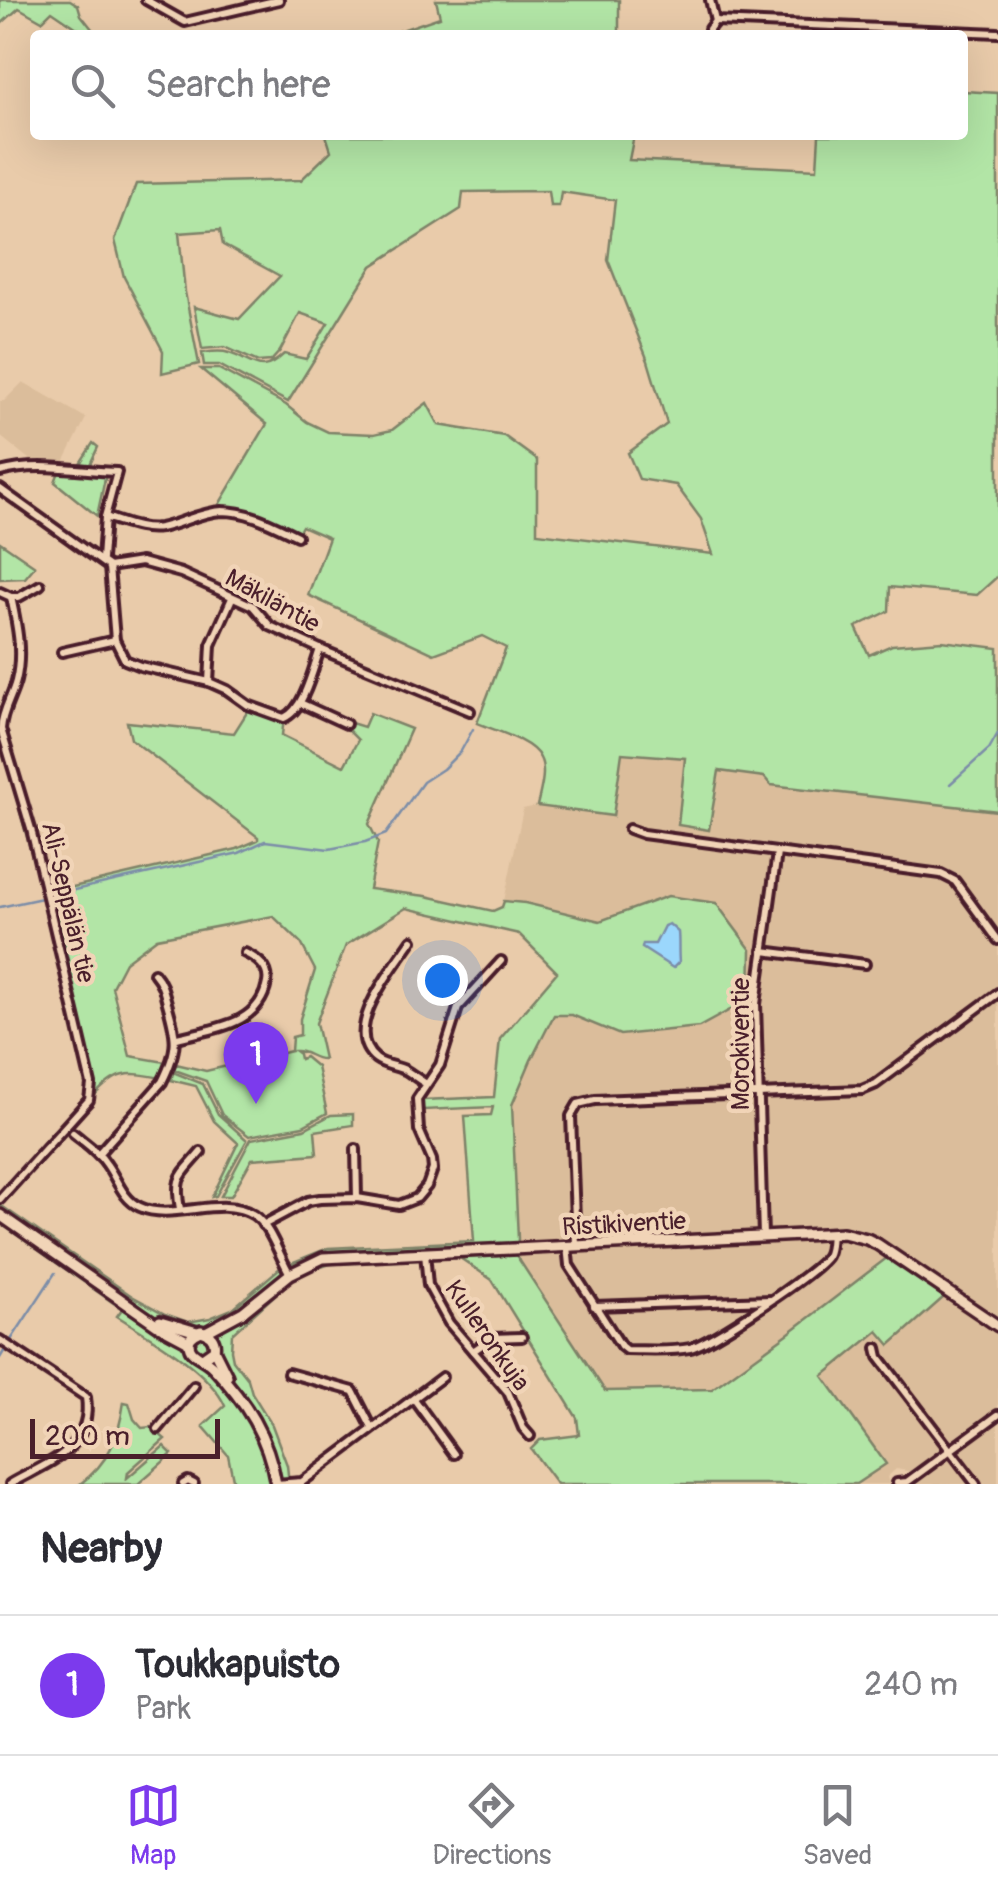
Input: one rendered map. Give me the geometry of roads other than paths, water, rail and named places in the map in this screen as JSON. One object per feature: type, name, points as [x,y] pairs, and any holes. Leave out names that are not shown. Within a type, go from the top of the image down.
[{"type":"street","points":[[146,0],[185,22],[280,0]]},
{"type":"street","points":[[709,30],[715,21],[710,0]]},
{"type":"street","points":[[715,21],[927,30]]},
{"type":"street","points":[[968,32],[998,33]]},
{"type":"street","points":[[0,472],[20,466],[118,472],[105,517],[102,559]]},
{"type":"street","points":[[0,489],[109,567],[116,640],[125,660],[209,682],[248,705],[284,718],[293,714],[300,703],[320,649]]},
{"type":"street","points":[[105,517],[158,528],[221,511],[250,514],[297,536]]},
{"type":"street","name":"Mäkiläntie","points":[[109,567],[141,562],[181,573],[253,606],[270,626],[470,711]]},
{"type":"street","points":[[0,592],[18,597],[40,585]]},
{"type":"street","name":"Ali-Seppälän tie","points":[[0,1199],[88,1100],[92,1084],[32,828],[1,728],[17,678],[20,638],[12,597]]},
{"type":"street","points":[[209,682],[210,645],[232,598]]},
{"type":"street","points":[[62,652],[116,640]]},
{"type":"street","points":[[300,703],[346,724]]},
{"type":"street","points":[[629,829],[941,874],[950,877],[998,940]]},
{"type":"street","name":"Morokiventie","points":[[763,1236],[756,1004],[777,853]]},
{"type":"street","points":[[412,940],[374,996],[366,1013],[363,1035],[369,1051],[378,1060],[403,1069],[425,1084]]},
{"type":"street","points":[[763,951],[864,964]]},
{"type":"street","points":[[177,1038],[236,1021],[259,1006],[269,975],[246,954]]},
{"type":"street","points":[[263,1225],[320,1198],[357,1198],[398,1205],[417,1198],[433,1170],[419,1130],[417,1098],[440,1065],[458,1008],[502,960]]},
{"type":"street","points":[[98,1154],[169,1069],[177,1038],[160,980],[154,973]]},
{"type":"street","points":[[831,1234],[828,1255],[821,1263],[704,1343],[691,1348],[626,1350],[568,1265],[571,1116],[578,1104],[595,1100],[869,1088],[998,993]]},
{"type":"street","points":[[74,1133],[98,1154],[137,1206],[154,1210],[236,1207],[254,1215],[290,1274]]},
{"type":"street","points":[[356,1148],[357,1198]]},
{"type":"street","points":[[180,1209],[176,1185],[201,1152]]},
{"type":"street","points":[[0,1215],[158,1326],[189,1342],[192,1354],[204,1357],[252,1414],[265,1440],[276,1484],[304,1483],[442,1377]]},
{"type":"street","name":"Ristikiventie","points":[[204,1357],[243,1312],[290,1274],[323,1258],[763,1236],[852,1235],[878,1244],[998,1326]]},
{"type":"street","name":"Kulleronkuja","points":[[425,1252],[428,1285],[449,1323],[508,1392],[530,1436]]},
{"type":"street","points":[[594,1306],[771,1300]]},
{"type":"street","name":"Ristikiventie","points":[[201,1332],[243,1312]]},
{"type":"street","points":[[144,1314],[201,1332],[214,1345],[236,1392]]},
{"type":"street","points":[[189,1342],[201,1332]]},
{"type":"street","points":[[473,1352],[492,1338],[522,1337]]},
{"type":"street","points":[[0,1340],[86,1397],[87,1417],[79,1438],[64,1453],[10,1484]]},
{"type":"street","points":[[876,1348],[976,1484]]},
{"type":"street","points":[[288,1373],[353,1392],[372,1429]]},
{"type":"street","points":[[158,1429],[194,1386]]},
{"type":"street","points":[[414,1399],[454,1454]]},
{"type":"street","points":[[897,1484],[907,1482],[998,1415]]},
{"type":"street","points":[[182,1484],[194,1484]]},
{"type":"water","points":[[669,924],[678,932],[679,962],[673,968],[642,948],[643,944],[655,944]]},
{"type":"waterway","points":[[52,895],[239,853],[265,841],[329,849],[386,834],[423,782],[461,751],[473,729]]},
{"type":"waterway","points":[[950,784],[989,749],[998,733]]},
{"type":"waterway","points":[[0,907],[42,898]]},
{"type":"waterway","points":[[11,1340],[55,1273]]},
{"type":"waterway","points":[[0,1358],[6,1348]]},
{"type":"place","name":"Toukkapuisto","points":[[256,1104]]}]
